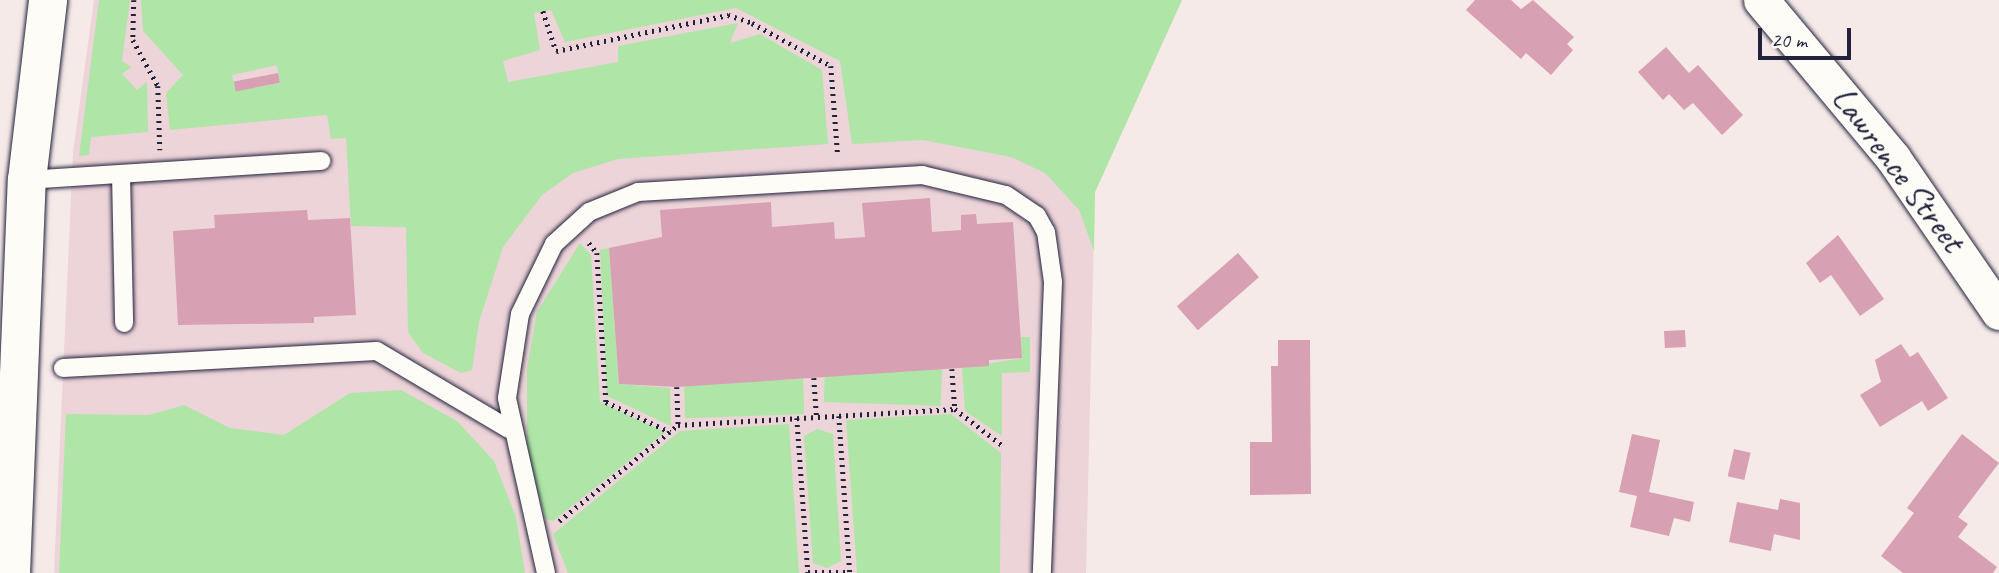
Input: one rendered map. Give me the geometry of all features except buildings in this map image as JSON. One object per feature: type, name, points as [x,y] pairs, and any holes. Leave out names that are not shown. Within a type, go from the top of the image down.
[{"type":"street","points":[[11,573],[27,180],[48,0]]},
{"type":"street","name":"Lawrence Street","points":[[1762,0],[1893,158],[1999,312]]},
{"type":"lane","points":[[27,180],[321,161]]},
{"type":"lane","points":[[121,174],[124,323]]},
{"type":"lane","points":[[546,573],[509,429],[509,373],[520,314],[539,269],[573,224],[638,192],[922,175],[967,182],[1023,203],[1046,232],[1054,282],[1042,573]]},
{"type":"lane","points":[[63,368],[377,351],[509,429]]},
{"type":"path","points":[[132,0],[133,40],[158,86],[161,171]]},
{"type":"path","points":[[544,11],[556,51],[728,15],[814,55],[836,75],[838,181]]},
{"type":"path","points":[[573,224],[597,253],[606,402],[670,432]]},
{"type":"path","points":[[952,369],[955,410]]},
{"type":"path","points":[[814,378],[817,417]]},
{"type":"path","points":[[677,387],[678,425]]},
{"type":"path","points":[[537,538],[678,425],[955,410],[1002,445]]},
{"type":"path","points":[[796,418],[808,572],[850,573],[839,416]]},
{"type":"shaded area","points":[[94,0],[1182,0],[1095,192],[1086,573],[54,573],[73,152]]},
{"type":"green space","points":[[99,0],[130,0],[122,61],[132,67],[122,74],[137,90],[147,82],[148,132],[91,137],[89,155],[79,156]]},
{"type":"green space","points":[[141,0],[1182,0],[1095,192],[1094,251],[1079,210],[1045,173],[1011,157],[923,140],[852,144],[840,61],[736,8],[565,42],[551,10],[534,13],[540,50],[503,61],[508,82],[618,62],[618,46],[738,23],[730,43],[760,34],[822,70],[828,144],[618,159],[573,173],[542,195],[503,247],[479,322],[472,370],[461,373],[423,353],[408,332],[406,227],[351,226],[346,138],[331,139],[327,115],[170,130],[166,93],[183,75],[143,31]],"holes":[[[277,65],[280,83],[236,91],[232,75]]]},
{"type":"green space","points":[[580,243],[591,255],[600,402],[665,432],[553,521],[546,519],[527,460],[527,369],[537,312]]},
{"type":"green space","points":[[609,248],[619,384],[670,388],[671,426],[607,396],[600,250]]},
{"type":"green space","points":[[1021,337],[1030,337],[1030,372],[1002,373],[1002,436],[965,411],[962,368],[1022,358]]},
{"type":"green space","points":[[825,365],[942,369],[941,406],[824,402]]},
{"type":"green space","points":[[803,379],[804,414],[685,418],[684,383]]},
{"type":"green space","points":[[401,390],[457,421],[494,461],[516,517],[525,573],[59,573],[66,414],[149,415],[184,405],[230,428],[284,435],[350,393]]},
{"type":"green space","points":[[951,414],[1001,453],[1000,573],[857,573],[846,420]]},
{"type":"green space","points":[[789,424],[799,573],[568,573],[553,534],[680,431]]},
{"type":"green space","points":[[817,429],[833,434],[841,561],[827,568],[813,563],[804,436]]}]
